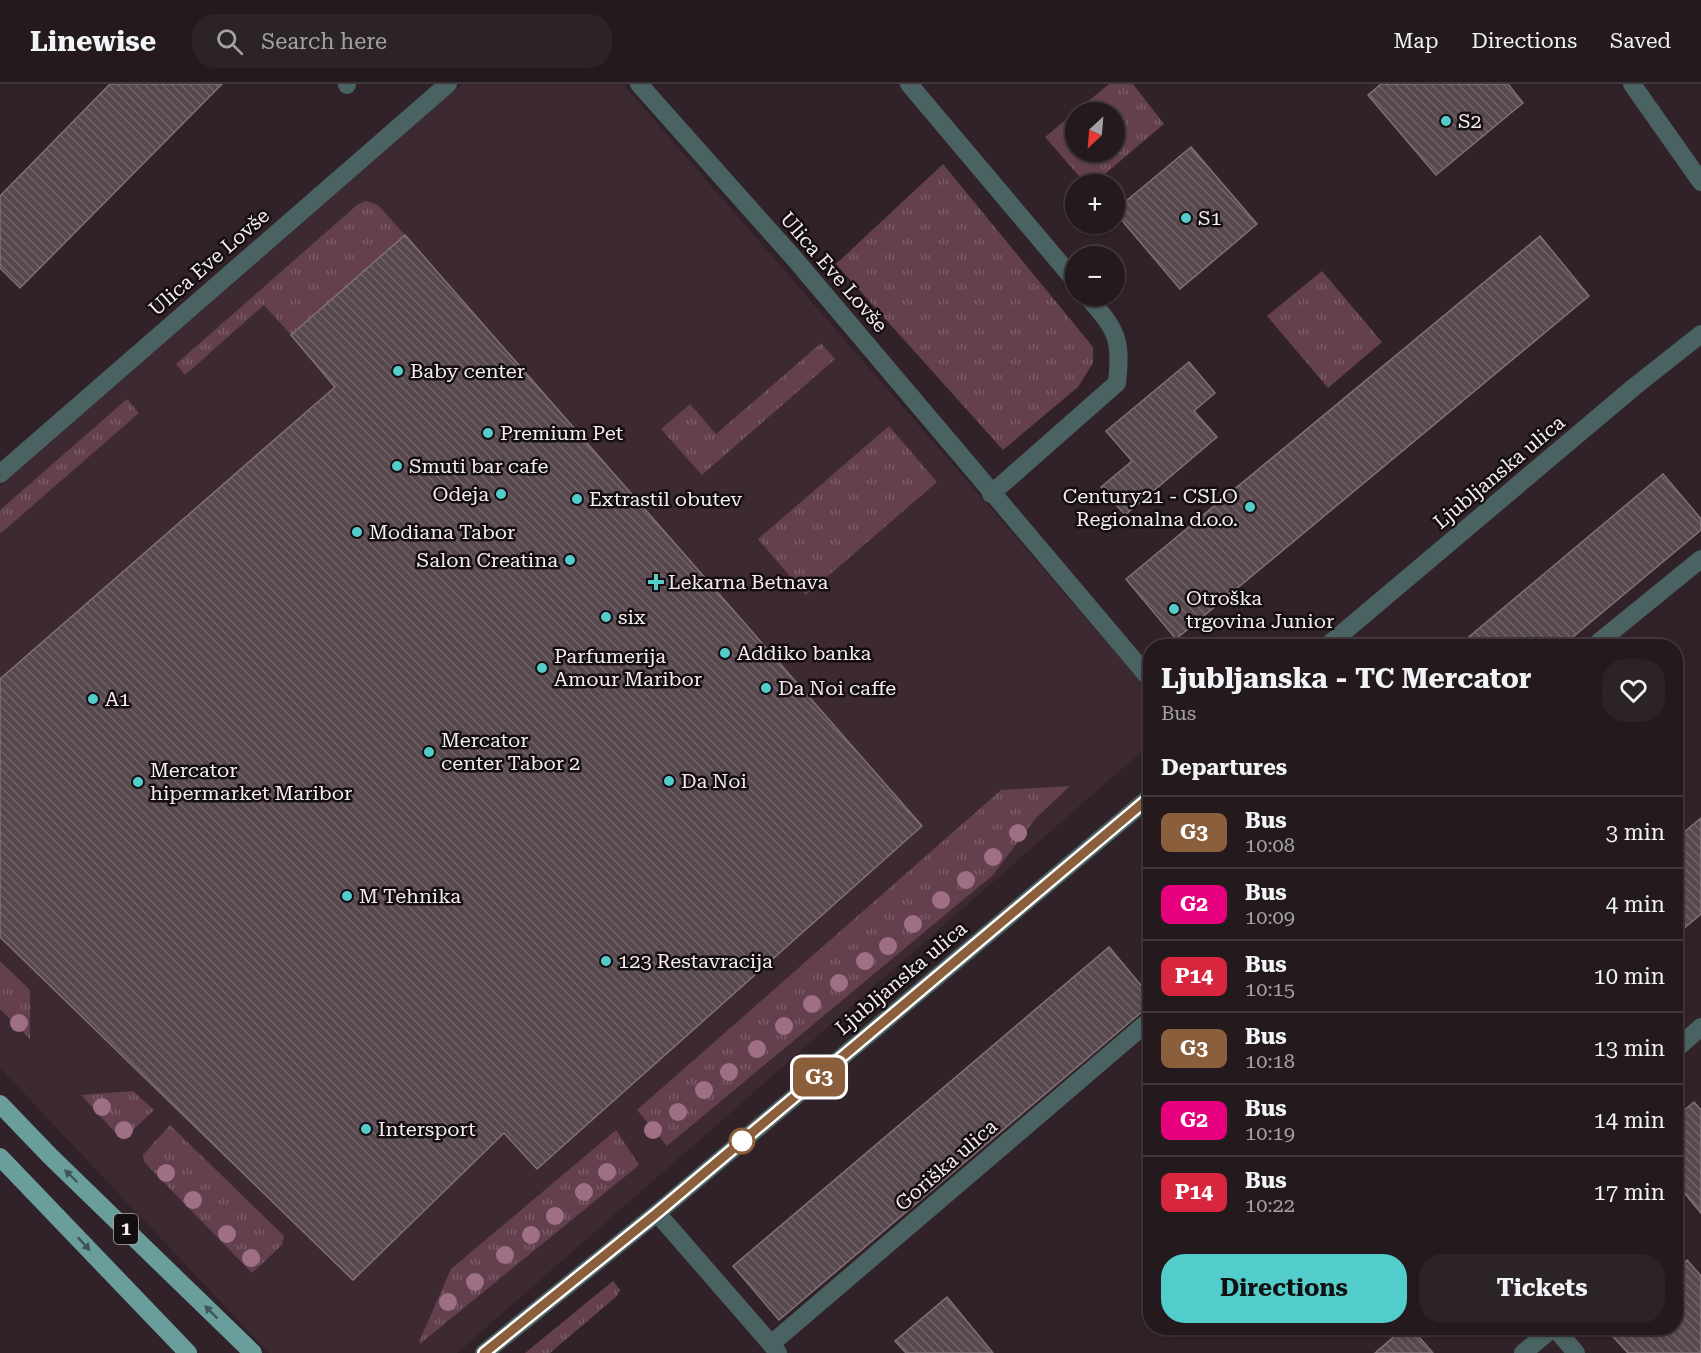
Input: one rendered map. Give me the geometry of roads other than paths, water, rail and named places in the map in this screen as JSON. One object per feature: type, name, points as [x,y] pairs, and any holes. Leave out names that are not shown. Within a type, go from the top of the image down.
[{"type":"main road","name":"1","points":[[0,1104],[50,1156],[253,1353]]},
{"type":"main road","name":"1","points":[[0,1157],[188,1353]]},
{"type":"street","name":"Ulica Eve Lovše","points":[[0,474],[448,84]]},
{"type":"street","name":"Ulica Eve Lovše","points":[[639,84],[800,265],[991,494],[1143,671]]},
{"type":"street","points":[[909,84],[1065,269]]},
{"type":"street","points":[[1632,84],[1701,182]]},
{"type":"street","points":[[991,494],[1117,383],[1120,355],[1118,338],[1112,325],[1096,306]]},
{"type":"street","name":"Ljubljanska ulica","points":[[1336,639],[1634,387],[1701,334]]},
{"type":"street","points":[[1603,639],[1701,559]]},
{"type":"street","name":"Ljubljanska ulica","points":[[484,1353],[657,1213],[1143,803]]},
{"type":"street","name":"Goriška ulica","points":[[657,1213],[775,1348],[1143,1026]]},
{"type":"street","points":[[1683,1043],[1701,1027]]},
{"type":"street","points":[[1523,1353],[1545,1335]]},
{"type":"street","points":[[1560,1335],[1576,1353]]},
{"type":"place","name":"S2","points":[[1446,121]]},
{"type":"place","name":"S1","points":[[1186,218]]},
{"type":"place","name":"Baby center","points":[[398,371]]},
{"type":"place","name":"Premium Pet","points":[[488,433]]},
{"type":"place","name":"Smuti bar cafe","points":[[397,466]]},
{"type":"place","name":"Odeja","points":[[501,494]]},
{"type":"place","name":"Extrastil obutev","points":[[577,499]]},
{"type":"place","name":"Century21 - CSLO Regionalna d.o.o.","points":[[1250,507]]},
{"type":"place","name":"Modiana Tabor","points":[[357,532]]},
{"type":"place","name":"Salon Creatina","points":[[570,560]]},
{"type":"place","name":"Lekarna Betnava","points":[[656,582]]},
{"type":"place","name":"Otroška trgovina Junior","points":[[1174,609]]},
{"type":"place","name":"six","points":[[606,617]]},
{"type":"place","name":"Addiko banka","points":[[725,653]]},
{"type":"place","name":"Parfumerija Amour Maribor","points":[[542,668]]},
{"type":"place","name":"Da Noi caffe","points":[[766,688]]},
{"type":"place","name":"A1","points":[[93,699]]},
{"type":"place","name":"Mercator center Tabor 2","points":[[429,752]]},
{"type":"place","name":"Da Noi","points":[[669,781]]},
{"type":"place","name":"Mercator hipermarket Maribor","points":[[138,782]]},
{"type":"place","name":"M Tehnika","points":[[347,896]]},
{"type":"place","name":"123 Restavracija","points":[[606,961]]},
{"type":"place","name":"Intersport","points":[[366,1129]]}]
